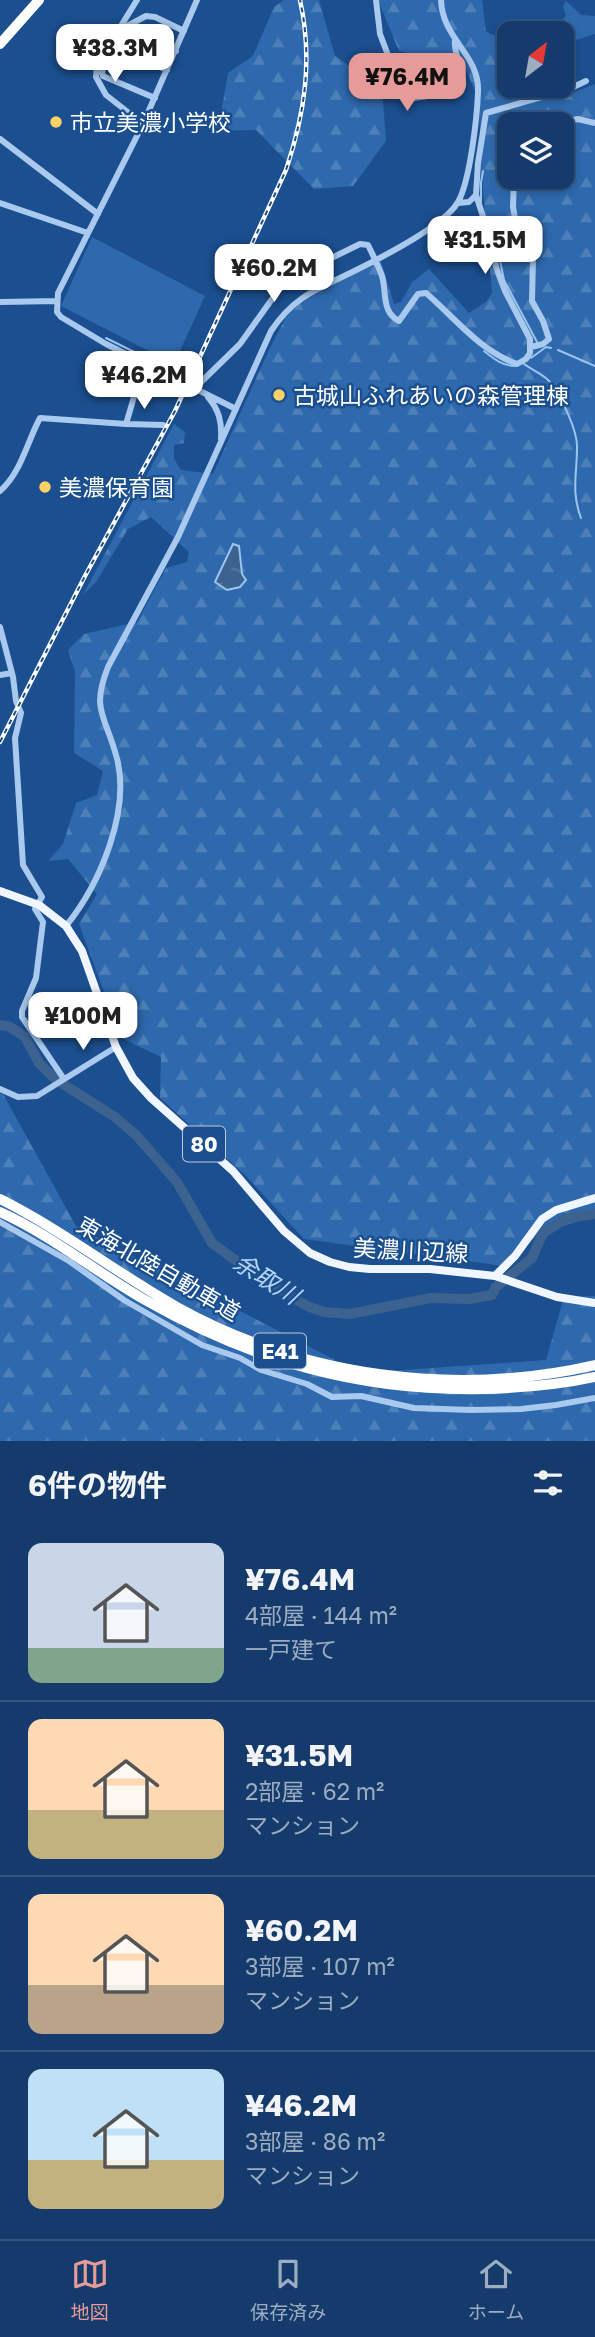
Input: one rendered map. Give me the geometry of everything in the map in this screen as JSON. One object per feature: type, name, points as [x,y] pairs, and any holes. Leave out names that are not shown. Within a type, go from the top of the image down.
[{"type":"highway","points":[[0,44],[39,0]]},
{"type":"highway","name":"東海北陸自動車道","points":[[0,1199],[180,1308],[254,1342],[288,1354],[372,1373],[446,1380],[543,1374],[595,1366]]},
{"type":"highway","name":"東海北陸自動車道","points":[[0,1212],[38,1232],[143,1299],[178,1318],[253,1352],[324,1374],[370,1383],[450,1390],[502,1389],[595,1377]]},
{"type":"main road","name":"美濃川辺線","points":[[0,891],[39,905],[66,926],[82,951],[116,1047],[133,1077],[151,1098],[233,1171],[284,1231],[310,1253],[349,1267],[430,1269],[498,1277],[542,1219],[556,1210],[595,1198]]},
{"type":"main road","points":[[498,1277],[557,1297],[595,1303]]},
{"type":"street","points":[[109,55],[106,53],[121,23],[129,16],[137,0]]},
{"type":"street","points":[[197,0],[143,124],[58,293],[56,304],[61,317],[236,410]]},
{"type":"street","points":[[376,0],[380,33],[394,71],[398,92],[407,99],[455,92],[463,86],[465,76],[454,46],[455,40]]},
{"type":"street","points":[[66,926],[103,865],[111,846],[116,822],[120,771],[100,710],[98,696],[102,682],[178,537],[271,331],[282,315],[306,295],[376,260],[436,224],[458,203],[465,188],[478,89],[474,69],[467,55],[445,25],[441,0]]},
{"type":"street","points":[[143,124],[106,95],[96,77],[97,64],[117,31],[146,16],[155,17],[184,32]]},
{"type":"street","points":[[130,32],[176,51]]},
{"type":"street","points":[[155,98],[103,76],[109,55],[113,46],[167,70]]},
{"type":"street","points":[[195,388],[240,344],[282,285],[360,244],[368,245],[376,260],[383,278],[387,307],[395,319],[399,321],[418,294],[426,293],[472,338],[504,359],[517,364],[526,359],[531,347],[530,339],[505,291],[496,267],[491,241],[476,195],[486,113],[569,89],[586,81]]},
{"type":"street","points":[[574,119],[595,122]]},
{"type":"street","points":[[0,139],[98,214]]},
{"type":"street","points":[[514,189],[513,207],[518,236],[533,258],[532,301],[549,339],[543,344],[531,347]]},
{"type":"street","points":[[458,203],[469,202],[476,195]]},
{"type":"street","points":[[0,203],[88,233]]},
{"type":"street","points":[[0,302],[56,304]]},
{"type":"street","points":[[125,425],[144,363]]},
{"type":"street","points":[[205,393],[218,412],[220,444]]},
{"type":"street","points":[[0,491],[24,457],[40,418],[125,425],[163,425]]},
{"type":"street","points":[[0,626],[21,713],[15,738],[23,865],[42,897],[36,909],[43,922],[36,978],[22,1017],[61,1081]]},
{"type":"street","points":[[0,675],[12,673]]},
{"type":"street","points":[[0,1089],[18,1097],[37,1096],[116,1047]]},
{"type":"street","points":[[0,1222],[69,1261],[124,1300],[202,1345],[240,1358],[261,1370],[307,1384],[331,1397],[361,1396],[414,1408],[471,1410],[521,1409],[595,1398]]},
{"type":"green space","points":[[284,0],[319,0],[335,56],[382,88],[386,141],[353,186],[314,189],[256,130],[218,131],[228,73],[253,56],[274,7]]},
{"type":"green space","points":[[378,0],[482,0],[486,32],[497,36],[497,98],[574,98],[574,92],[595,84],[595,1216],[539,1234],[504,1266],[304,1239],[246,1176],[160,1098],[161,1057],[121,1038],[79,924],[97,894],[68,859],[48,861],[63,844],[76,803],[97,795],[103,771],[74,753],[75,672],[68,650],[84,634],[137,622],[166,568],[187,562],[189,552],[151,517],[128,529],[96,582],[83,595],[174,424],[185,432],[184,443],[174,445],[174,459],[181,470],[213,474],[286,317],[300,303],[380,258],[394,304],[401,302],[412,282],[429,269],[469,313],[486,302],[492,293],[481,168],[479,100],[464,65],[399,51]]},
{"type":"green space","points":[[566,1],[581,15],[595,16],[595,34],[574,41],[574,21],[560,21],[566,16],[563,6]]},
{"type":"green space","points":[[92,237],[205,296],[174,364],[61,306]]},
{"type":"green space","points":[[0,1093],[3,1094],[76,1226],[360,1373],[546,1360],[564,1297],[595,1296],[595,1441],[0,1441]]},
{"type":"water","points":[[233,544],[239,546],[242,574],[246,580],[240,587],[227,590],[215,582]]},
{"type":"waterway","points":[[481,202],[483,171]]},
{"type":"waterway","points":[[487,221],[498,251],[504,280],[537,342]]},
{"type":"waterway","points":[[106,338],[183,376]]},
{"type":"waterway","points":[[531,358],[546,347],[551,348]]},
{"type":"waterway","points":[[558,350],[595,366]]},
{"type":"waterway","points":[[484,351],[502,363],[515,366]]},
{"type":"waterway","points":[[523,363],[550,382],[572,423],[577,441],[575,491],[581,518]]},
{"type":"waterway","name":"余取川","points":[[0,1025],[10,1027],[25,1037],[39,1063],[55,1079],[115,1117],[136,1135],[177,1182],[212,1243],[257,1276],[307,1306],[324,1312],[350,1314],[431,1298],[469,1299],[492,1295],[496,1287],[532,1258],[543,1233],[567,1218],[595,1214]]},
{"type":"railway","points":[[0,742],[85,576],[175,411],[286,170],[298,128],[305,86],[306,43],[300,0]]},
{"type":"place","name":"市立美濃小学校","points":[[56,122]]},
{"type":"place","name":"古城山ふれあいの森管理棟","points":[[279,395]]},
{"type":"place","name":"美濃保育園","points":[[45,487]]}]
